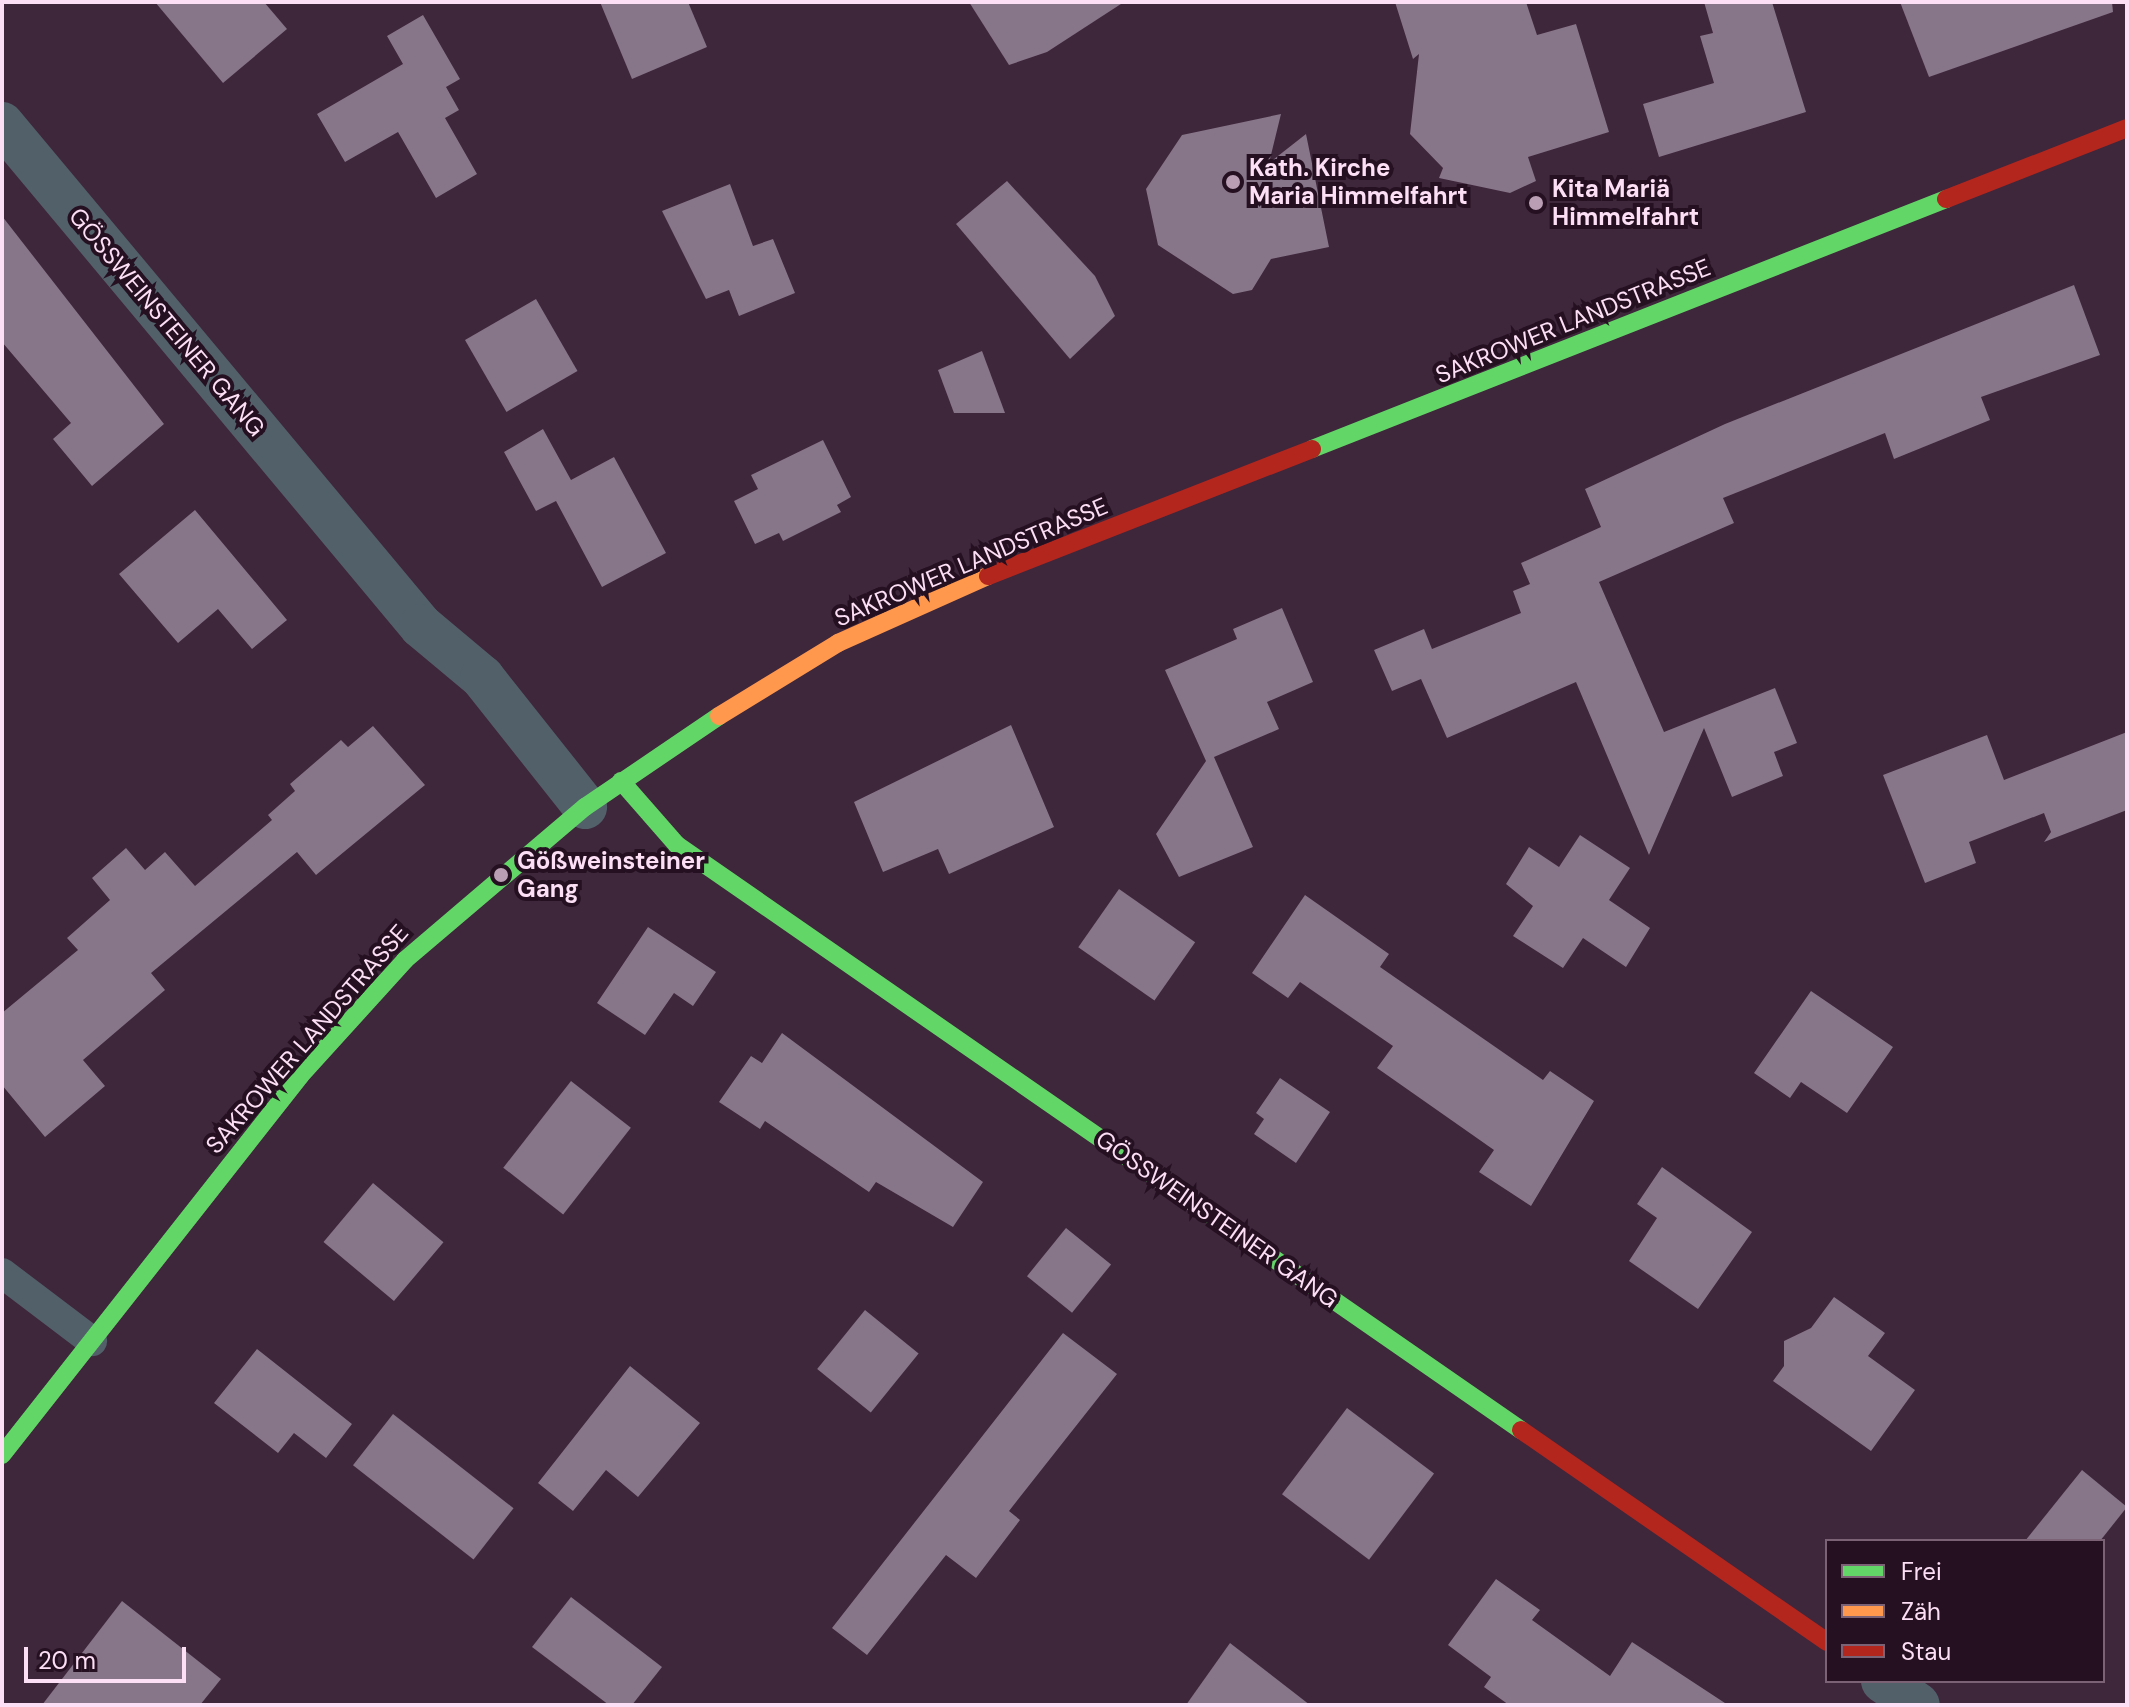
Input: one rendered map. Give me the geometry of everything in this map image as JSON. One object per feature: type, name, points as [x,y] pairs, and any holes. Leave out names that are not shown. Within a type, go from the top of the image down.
[{"type":"street","name":"GÖSSWEINSTEINER GANG","points":[[2,124],[421,626],[482,677],[585,807]]},
{"type":"street","name":"SAKROWER LANDSTRASSE","points":[[2,1455],[300,1076],[405,960],[585,807],[838,643],[954,590],[2127,128]]},
{"type":"street","name":"GÖSSWEINSTEINER GANG","points":[[621,781],[677,845],[1825,1641]]},
{"type":"street","points":[[1886,1683],[1918,1705]]},
{"type":"lane","points":[[2,1273],[92,1341]]},
{"type":"building","points":[[155,2],[264,2],[287,29],[223,83]]},
{"type":"building","points":[[600,2],[688,2],[707,47],[632,79]]},
{"type":"building","points":[[969,2],[1124,2],[1047,52],[1009,65]]},
{"type":"building","points":[[1395,2],[1526,2],[1537,35],[1576,24],[1609,132],[1528,157],[1536,181],[1510,193],[1439,178],[1443,168],[1410,134],[1419,54],[1413,59]]},
{"type":"building","points":[[1704,2],[1772,2],[1806,112],[1659,157],[1643,104],[1714,83],[1700,36],[1713,33]]},
{"type":"building","points":[[1900,2],[2112,2],[2113,12],[1929,77]]},
{"type":"building","points":[[423,15],[460,79],[446,87],[459,110],[445,118],[477,174],[436,198],[398,132],[345,162],[317,114],[403,64],[387,36]]},
{"type":"building","name":"Kath. Kirche Maria Himmelfahrt","points":[[1281,114],[1269,163],[1306,134],[1329,247],[1271,259],[1252,290],[1233,294],[1158,245],[1146,189],[1182,135]]},
{"type":"building","points":[[1007,181],[1095,276],[1115,316],[1070,359],[956,224]]},
{"type":"building","points":[[730,184],[753,246],[773,239],[795,293],[739,316],[729,290],[706,299],[662,211]]},
{"type":"building","points":[[2,216],[164,424],[92,486],[53,439],[71,423],[2,342]]},
{"type":"building","points":[[2074,285],[2100,355],[1981,397],[1990,420],[1894,459],[1885,433],[1723,498],[1734,523],[1599,582],[1664,732],[1775,688],[1797,743],[1774,752],[1783,776],[1732,797],[1704,728],[1649,855],[1576,682],[1447,738],[1421,679],[1392,691],[1374,650],[1424,629],[1432,649],[1521,613],[1513,591],[1530,584],[1521,563],[1601,527],[1585,489],[1725,424]]},
{"type":"building","points":[[536,299],[578,371],[506,412],[465,340]]},
{"type":"building","points":[[982,351],[1005,413],[954,413],[938,370]]},
{"type":"building","points":[[543,429],[571,480],[614,457],[666,553],[602,587],[556,501],[536,511],[504,452]]},
{"type":"building","points":[[823,440],[851,497],[837,505],[841,512],[783,541],[779,533],[755,544],[734,501],[758,489],[751,475]]},
{"type":"building","points":[[195,510],[287,620],[252,649],[218,609],[178,643],[119,574]]},
{"type":"building","points":[[1282,608],[1313,682],[1267,702],[1279,729],[1214,757],[1253,847],[1179,877],[1156,834],[1206,761],[1165,670],[1237,639],[1233,629]]},
{"type":"building","points":[[1011,725],[1054,827],[949,874],[938,849],[883,872],[854,802]]},
{"type":"building","points":[[373,726],[425,785],[316,875],[297,852],[151,973],[165,990],[83,1060],[105,1086],[45,1137],[2,1085],[2,1013],[78,950],[67,938],[110,900],[92,878],[126,848],[145,870],[165,852],[195,886],[272,820],[268,815],[295,791],[290,784],[341,740],[348,747]]},
{"type":"building","points":[[2127,732],[2127,810],[2044,842],[2051,832],[2044,813],[1969,842],[1976,863],[1925,883],[1883,775],[1987,735],[2004,780]]},
{"type":"building","points":[[1580,835],[1630,868],[1609,900],[1650,928],[1626,967],[1583,938],[1563,968],[1513,936],[1533,906],[1506,884],[1529,847],[1559,867]]},
{"type":"building","points":[[1119,889],[1195,942],[1154,1001],[1078,947]]},
{"type":"building","points":[[1305,895],[1389,954],[1380,967],[1543,1080],[1550,1071],[1594,1101],[1531,1206],[1479,1172],[1494,1150],[1377,1068],[1393,1046],[1300,982],[1288,998],[1252,973]]},
{"type":"building","points":[[648,927],[716,972],[693,1006],[674,993],[645,1035],[597,1003]]},
{"type":"building","points":[[1811,991],[1893,1047],[1847,1113],[1801,1082],[1790,1098],[1754,1073]]},
{"type":"building","points":[[782,1033],[983,1182],[953,1227],[876,1182],[869,1192],[765,1121],[760,1129],[719,1102],[751,1056],[762,1063]]},
{"type":"building","points":[[1280,1078],[1330,1112],[1296,1163],[1254,1134],[1264,1119],[1256,1113]]},
{"type":"building","points":[[571,1081],[631,1128],[563,1214],[503,1168]]},
{"type":"building","points":[[1662,1167],[1752,1232],[1698,1309],[1629,1261],[1657,1218],[1637,1204]]},
{"type":"building","points":[[373,1183],[443,1242],[394,1301],[324,1242]]},
{"type":"building","points":[[1066,1228],[1111,1265],[1072,1313],[1027,1276]]},
{"type":"building","points":[[1834,1297],[1885,1333],[1868,1356],[1915,1390],[1871,1451],[1773,1381],[1784,1366],[1784,1341],[1811,1328]]},
{"type":"building","points":[[865,1310],[919,1353],[871,1412],[817,1369]]},
{"type":"building","points":[[1063,1333],[1117,1374],[1009,1511],[1020,1520],[976,1578],[946,1555],[867,1655],[832,1628]]},
{"type":"building","points":[[257,1349],[352,1424],[326,1458],[294,1433],[278,1453],[214,1403]]},
{"type":"building","points":[[630,1366],[700,1423],[638,1497],[606,1470],[573,1511],[538,1483]]},
{"type":"building","points":[[1347,1408],[1434,1474],[1369,1560],[1282,1494]]},
{"type":"building","points":[[393,1414],[514,1508],[474,1559],[353,1465]]},
{"type":"building","points":[[2082,1470],[2127,1507],[2102,1539],[2027,1539]]},
{"type":"building","points":[[1496,1579],[1540,1610],[1532,1620],[1610,1676],[1632,1642],[1728,1705],[1509,1705],[1484,1687],[1491,1677],[1448,1645]]},
{"type":"building","points":[[571,1597],[662,1667],[632,1705],[609,1705],[532,1647]]},
{"type":"building","points":[[122,1601],[221,1679],[200,1705],[42,1705]]},
{"type":"building","points":[[1230,1643],[1310,1705],[1186,1705]]},
{"type":"traffic: fast","points":[[1312,449],[1946,199]]},
{"type":"traffic: fast","points":[[2,1455],[300,1076],[405,960],[585,807],[719,716]]},
{"type":"traffic: fast","points":[[621,781],[677,845],[1521,1430]]},
{"type":"traffic: slow","points":[[719,716],[838,643],[988,576]]},
{"type":"traffic: jam","points":[[1946,199],[2127,128]]},
{"type":"traffic: jam","points":[[988,576],[1312,449]]},
{"type":"traffic: jam","points":[[1521,1430],[1825,1641]]},
{"type":"place","name":"Kath. Kirche Maria Himmelfahrt","points":[[1233,182]]},
{"type":"place","name":"Kita Mariä Himmelfahrt","points":[[1536,203]]},
{"type":"place","name":"Gößweinsteiner Gang","points":[[501,875]]}]
